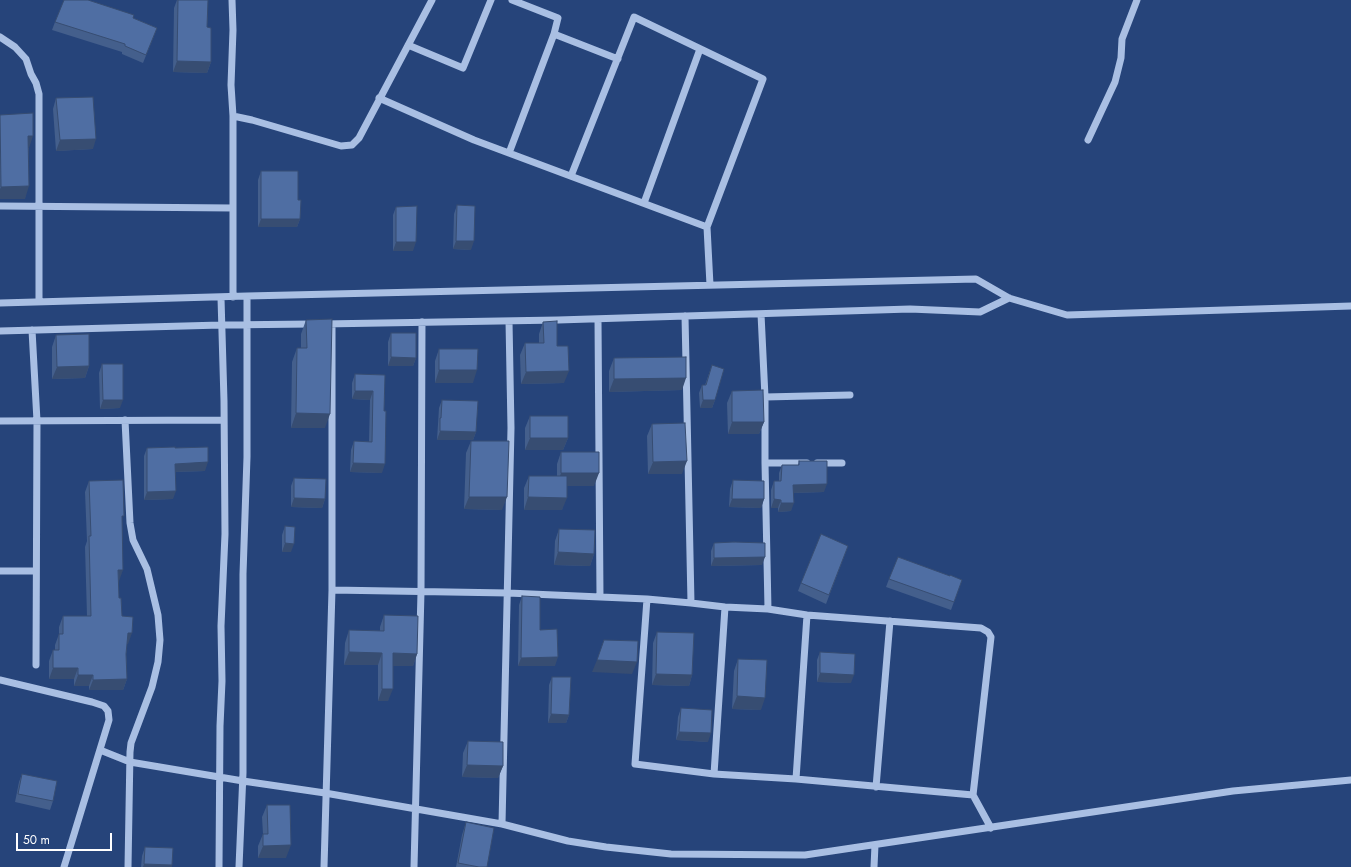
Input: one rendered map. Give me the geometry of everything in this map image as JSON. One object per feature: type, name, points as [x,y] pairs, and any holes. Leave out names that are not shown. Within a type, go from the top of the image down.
[{"type":"street","points":[[232,0],[233,30],[231,85],[233,116],[233,297]]},
{"type":"street","points":[[233,116],[252,120],[341,146],[352,145],[359,138],[432,0]]},
{"type":"street","points":[[408,45],[463,68],[491,0]]},
{"type":"street","points":[[509,153],[554,34],[558,18],[512,0]]},
{"type":"street","points":[[1088,140],[1115,82],[1121,58],[1122,39],[1137,0]]},
{"type":"street","points":[[571,176],[634,17],[763,79],[707,227],[710,285]]},
{"type":"street","points":[[554,34],[618,59]]},
{"type":"street","points":[[0,37],[15,48],[26,59],[39,94],[39,302]]},
{"type":"street","points":[[644,203],[700,48]]},
{"type":"street","points":[[380,98],[474,140],[707,227]]},
{"type":"street","points":[[0,206],[233,208]]},
{"type":"street","points":[[0,303],[976,279],[1009,298],[1067,315],[1351,306]]},
{"type":"street","points":[[239,867],[243,781],[243,574],[247,457],[247,296]]},
{"type":"street","points":[[219,867],[219,777],[222,681],[221,626],[225,534],[221,298]]},
{"type":"street","points":[[0,330],[598,319],[910,309],[980,312],[1009,298]]},
{"type":"street","points":[[761,314],[765,397],[768,609]]},
{"type":"street","points":[[685,316],[691,603]]},
{"type":"street","points":[[598,319],[600,597]]},
{"type":"street","points":[[502,824],[511,428],[509,321]]},
{"type":"street","points":[[414,867],[421,592],[422,322]]},
{"type":"street","points":[[324,867],[332,590],[332,324]]},
{"type":"street","points":[[32,330],[37,421],[36,664]]},
{"type":"street","points":[[765,397],[850,395]]},
{"type":"street","points":[[125,420],[130,524],[133,540],[147,569],[158,615],[160,640],[158,662],[152,686],[132,743],[130,762],[128,867]]},
{"type":"street","points":[[0,421],[224,420]]},
{"type":"street","points":[[765,464],[842,463]]},
{"type":"street","points":[[0,571],[36,571]]},
{"type":"street","points":[[332,590],[508,593],[647,599],[725,607],[768,609],[807,615],[981,628],[988,632],[991,637],[973,795],[991,828]]},
{"type":"street","points":[[647,599],[635,764],[714,774],[796,779],[973,795]]},
{"type":"street","points":[[714,774],[725,607]]},
{"type":"street","points":[[796,779],[807,615]]},
{"type":"street","points":[[876,787],[890,621]]},
{"type":"street","points":[[0,680],[104,706],[108,711],[109,720],[64,867]]},
{"type":"street","points":[[100,750],[130,762],[326,793],[502,824],[568,841],[671,854],[805,855],[1233,791],[1351,780]]},
{"type":"street","points":[[874,867],[875,845]]},
{"type":"building","points":[[64,0],[88,0],[134,15],[133,18],[157,28],[146,55],[125,46],[125,44],[55,22]]},
{"type":"building","points":[[178,0],[208,0],[207,27],[211,28],[211,62],[177,61]]},
{"type":"building","points":[[93,97],[96,139],[60,140],[56,98]]},
{"type":"building","points":[[33,113],[33,136],[28,136],[29,186],[1,187],[0,115]]},
{"type":"building","points":[[261,171],[298,171],[298,200],[301,200],[300,219],[261,219]]},
{"type":"building","points":[[457,205],[475,206],[474,241],[456,241]]},
{"type":"building","points":[[417,206],[416,242],[396,242],[396,207]]},
{"type":"building","points":[[332,319],[330,414],[296,413],[297,348],[307,348],[306,320]]},
{"type":"building","points":[[557,321],[557,346],[568,346],[569,371],[526,372],[525,343],[544,343],[543,322]]},
{"type":"building","points":[[391,333],[416,333],[416,358],[391,357]]},
{"type":"building","points":[[89,334],[89,366],[57,367],[56,335]]},
{"type":"building","points":[[439,349],[478,349],[477,370],[439,370]]},
{"type":"building","points":[[686,357],[686,378],[614,379],[614,358]]},
{"type":"building","points":[[102,364],[123,364],[123,400],[103,400]]},
{"type":"building","points":[[712,365],[724,369],[715,400],[703,400],[702,385],[706,385]]},
{"type":"building","points":[[355,374],[385,375],[385,464],[353,463],[354,441],[372,442],[373,391],[355,391]]},
{"type":"building","points":[[763,390],[764,422],[732,422],[732,391]]},
{"type":"building","points":[[442,400],[478,401],[476,432],[440,431]]},
{"type":"building","points":[[530,416],[568,416],[568,438],[530,438]]},
{"type":"building","points":[[685,423],[687,461],[653,462],[652,424]]},
{"type":"building","points":[[471,441],[509,441],[507,497],[469,497]]},
{"type":"building","points":[[208,447],[208,462],[175,464],[176,491],[147,492],[147,448]]},
{"type":"building","points":[[561,452],[599,452],[599,473],[561,473]]},
{"type":"building","points":[[799,461],[827,461],[827,484],[793,485],[794,503],[781,503],[781,500],[774,499],[774,481],[781,481],[782,465],[799,465]]},
{"type":"building","points":[[529,476],[567,476],[567,498],[528,497]]},
{"type":"building","points":[[294,478],[326,479],[325,499],[294,498]]},
{"type":"building","points":[[123,480],[123,570],[118,570],[119,598],[121,598],[122,616],[133,617],[132,633],[128,633],[126,654],[127,679],[93,680],[93,675],[78,675],[78,668],[53,668],[53,650],[59,650],[59,634],[63,634],[63,616],[91,616],[89,481]]},
{"type":"building","points":[[733,480],[764,481],[764,499],[732,499]]},
{"type":"building","points":[[285,526],[295,527],[294,544],[285,543]]},
{"type":"building","points":[[559,529],[595,530],[594,554],[558,552]]},
{"type":"building","points":[[821,534],[848,546],[829,595],[801,583]]},
{"type":"building","points":[[714,543],[765,543],[765,557],[714,558]]},
{"type":"building","points":[[898,557],[962,580],[954,602],[889,579]]},
{"type":"building","points":[[522,596],[540,597],[540,630],[557,629],[558,657],[521,658]]},
{"type":"building","points":[[384,615],[418,616],[417,654],[393,653],[393,689],[382,689],[382,653],[349,652],[349,630],[384,631]]},
{"type":"building","points":[[657,632],[694,633],[692,675],[656,674]]},
{"type":"building","points":[[604,640],[638,641],[637,662],[597,660]]},
{"type":"building","points":[[820,652],[855,654],[854,675],[820,673]]},
{"type":"building","points":[[738,659],[767,660],[765,698],[737,696]]},
{"type":"building","points":[[552,677],[571,677],[569,715],[551,714]]},
{"type":"building","points":[[681,708],[712,710],[711,733],[679,732]]},
{"type":"building","points":[[468,741],[503,742],[503,766],[467,765]]},
{"type":"building","points":[[22,774],[57,781],[53,801],[18,794]]},
{"type":"building","points":[[267,805],[290,805],[291,845],[263,846],[263,834],[268,834]]},
{"type":"building","points":[[466,822],[494,828],[487,867],[458,863]]},
{"type":"building","points":[[145,847],[173,848],[172,865],[144,864]]}]
